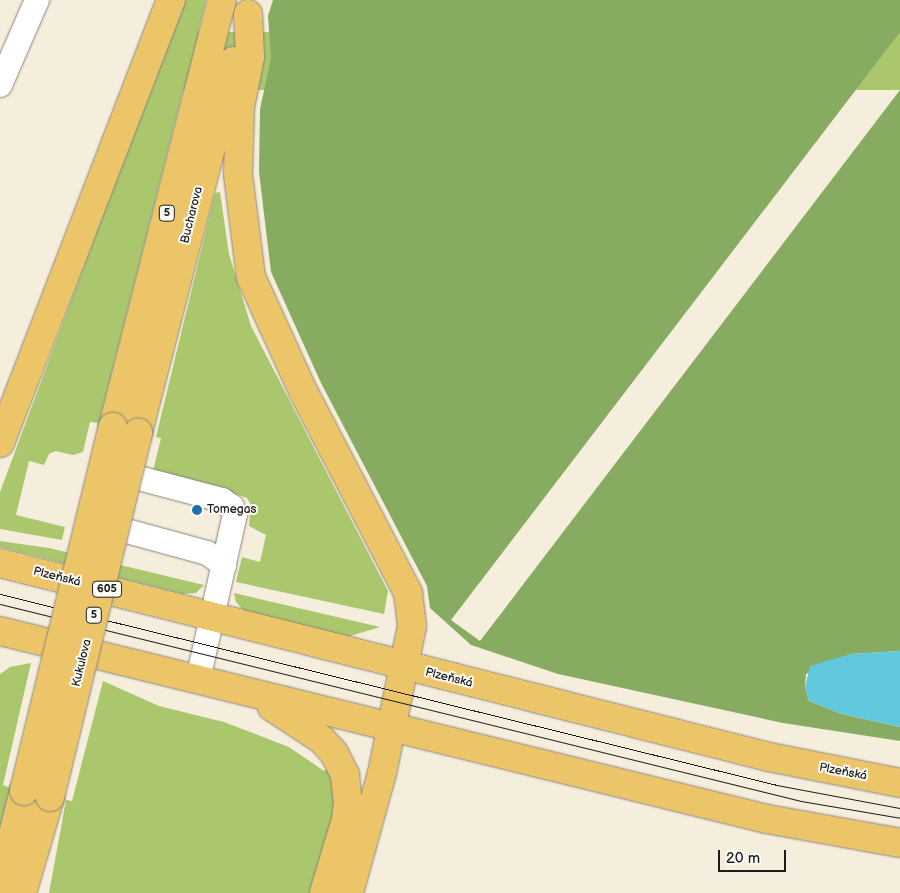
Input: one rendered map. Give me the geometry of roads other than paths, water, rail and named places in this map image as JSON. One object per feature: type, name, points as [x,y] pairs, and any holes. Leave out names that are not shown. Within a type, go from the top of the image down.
[{"type":"main road","points":[[0,443],[6,418],[171,0]]},
{"type":"main road","name":"Bucharova","points":[[126,430],[222,0]]},
{"type":"main road","points":[[250,7],[250,57],[240,107],[238,174],[251,277],[303,391],[408,593],[412,626],[406,667],[390,729],[382,773],[349,893]]},
{"type":"main road","name":"Bucharova","points":[[126,430],[225,86],[250,7]]},
{"type":"main road","name":"Kukulova","points":[[0,887],[24,791],[126,430]]},
{"type":"main road","name":"Kukulova","points":[[22,893],[50,797],[126,430]]},
{"type":"main road","name":"Plzeňská","points":[[0,563],[152,600],[213,619],[768,757],[900,783]]},
{"type":"main road","points":[[0,631],[390,729],[767,819],[900,843]]},
{"type":"main road","points":[[0,650],[31,642],[52,643]]},
{"type":"main road","points":[[242,691],[317,736],[342,764],[348,803],[324,893]]},
{"type":"main road","points":[[38,893],[40,836]]},
{"type":"lane","points":[[0,85],[37,0]]},
{"type":"lane","points":[[198,680],[213,619],[235,514],[232,506],[222,500],[116,472],[100,526],[207,553],[224,565]]},
{"type":"water","points":[[900,651],[900,727],[842,714],[809,701],[805,687],[810,666],[851,654]]},
{"type":"tram line","points":[[0,594],[777,785],[900,808]]},
{"type":"tram line","points":[[0,604],[801,801],[900,818]]},
{"type":"place","name":"Tomegas","points":[[197,510]]}]
